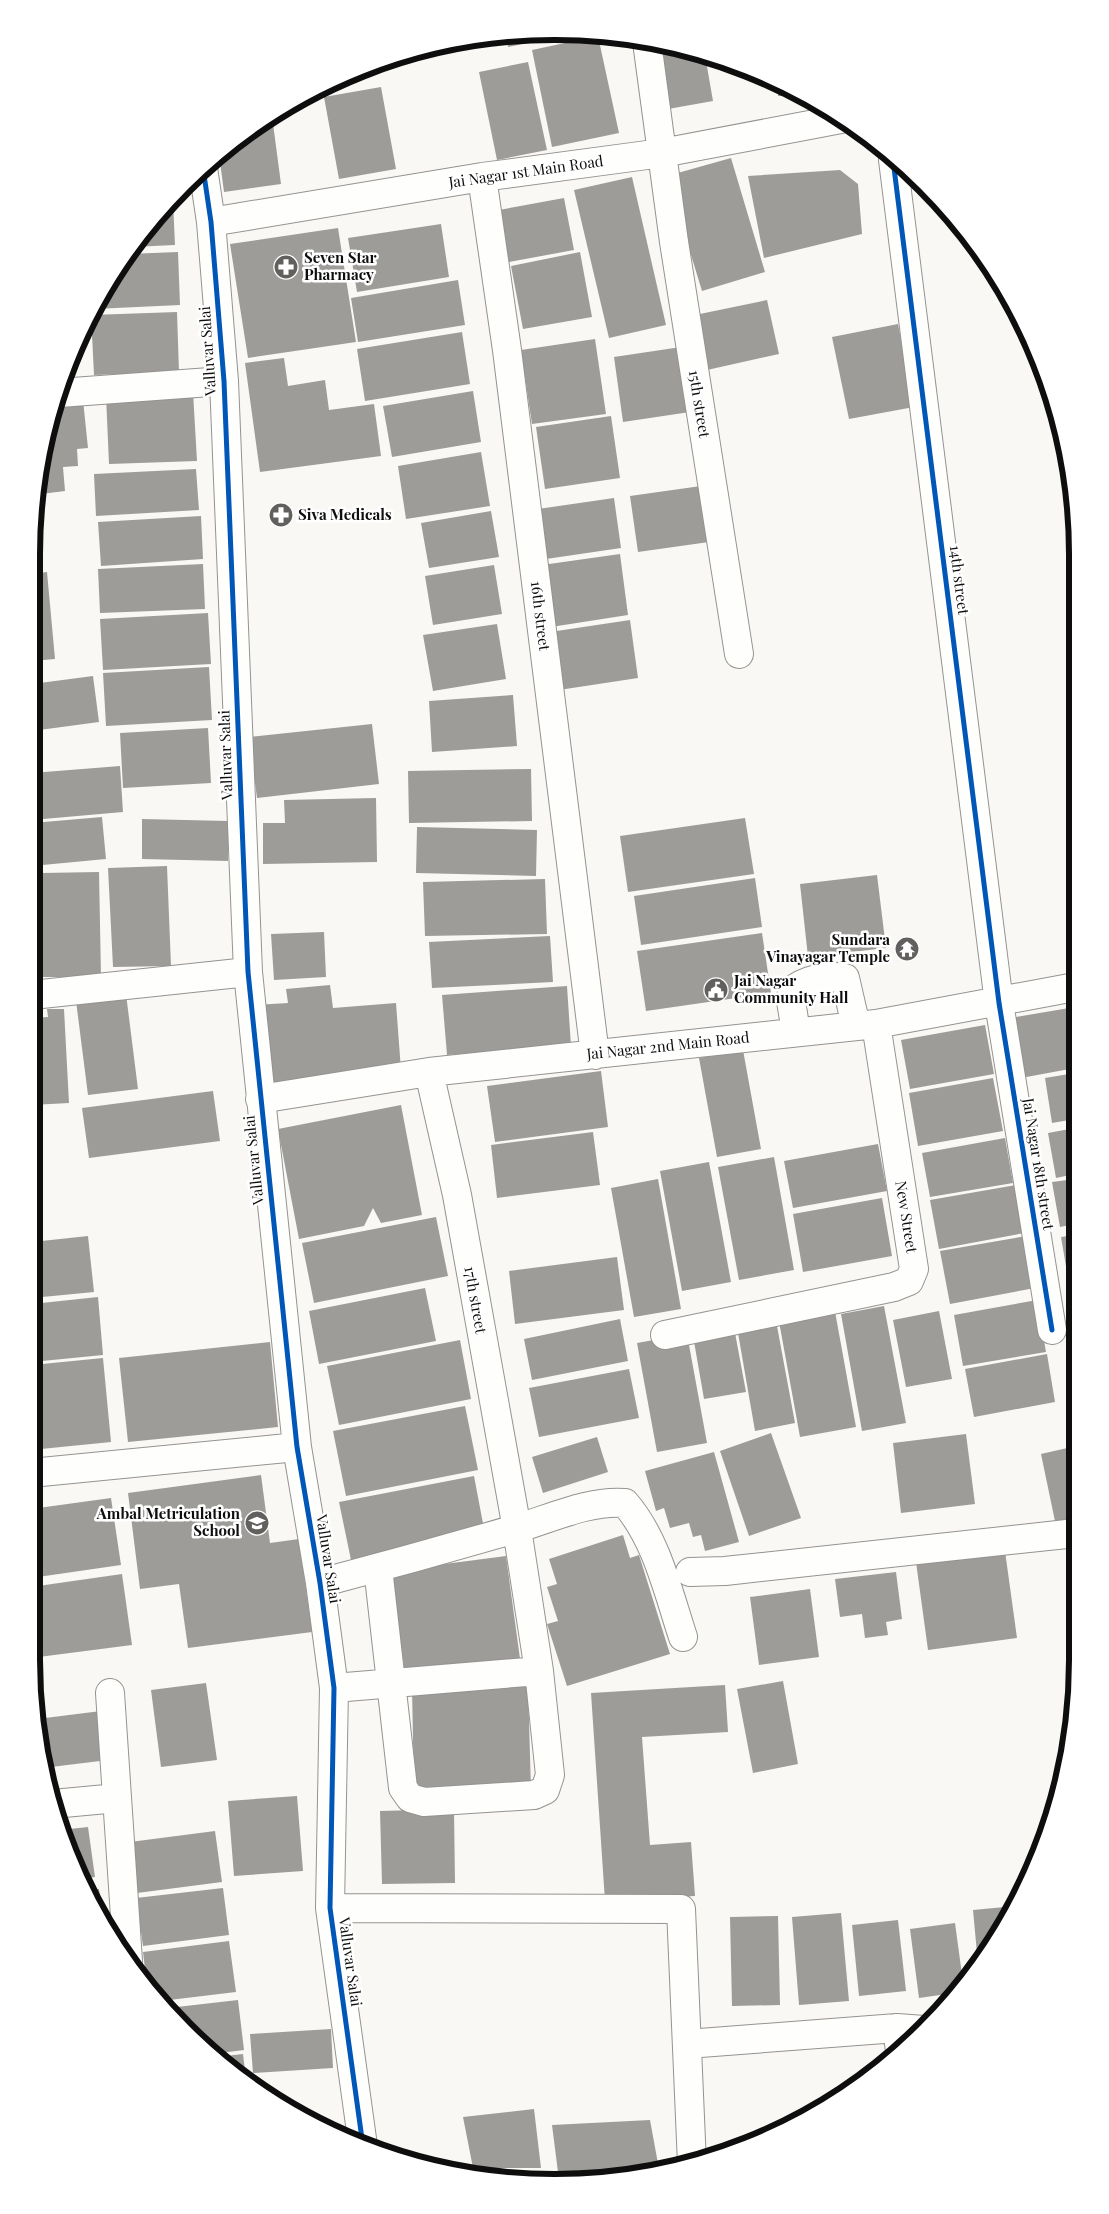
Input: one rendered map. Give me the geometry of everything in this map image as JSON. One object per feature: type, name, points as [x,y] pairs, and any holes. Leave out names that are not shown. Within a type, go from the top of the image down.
[{"type":"street","name":"15th street","points":[[648,49],[662,154],[739,654]]},
{"type":"street","name":"Jai Nagar 1st Main Road","points":[[211,222],[482,177],[662,154],[832,122]]},
{"type":"street","name":"14th street","points":[[894,168],[999,1003]]},
{"type":"street","name":"16th street","points":[[482,177],[508,359],[595,1055]]},
{"type":"street","name":"Valluvar Salai","points":[[204,178],[211,222],[224,381],[248,972],[297,1447],[320,1584],[334,1688],[330,1908],[362,2136]]},
{"type":"street","points":[[66,392],[224,381]]},
{"type":"street","points":[[40,993],[248,972]]},
{"type":"street","points":[[796,1032],[791,1001],[792,990],[800,983],[838,976],[846,978],[866,1025]]},
{"type":"street","name":"Jai Nagar 2nd Main Road","points":[[260,1099],[429,1072],[866,1025],[999,1003],[1069,988]]},
{"type":"street","name":"Jai Nagar 18th street","points":[[999,1003],[1052,1330]]},
{"type":"street","name":"New Street","points":[[665,1335],[894,1287],[909,1281],[914,1269],[866,1025]]},
{"type":"street","name":"17th street","points":[[378,1568],[403,1788],[410,1798],[424,1802],[534,1795],[545,1790],[550,1775],[539,1671],[517,1529],[457,1194],[429,1072]]},
{"type":"street","points":[[40,1472],[297,1447]]},
{"type":"street","points":[[320,1584],[517,1529],[592,1505],[613,1502],[625,1503],[636,1516],[651,1543],[683,1637]]},
{"type":"street","points":[[690,1572],[725,1571],[1069,1534]]},
{"type":"street","points":[[334,1688],[539,1671]]},
{"type":"street","points":[[110,1693],[127,1945]]},
{"type":"street","points":[[61,1803],[117,1798]]},
{"type":"street","points":[[330,1908],[681,1910],[692,2155]]},
{"type":"street","points":[[687,2044],[898,2039]]},
{"type":"building","points":[[540,40],[508,47],[507,42]]},
{"type":"building","points":[[576,41],[599,42],[619,133],[552,147],[532,50]]},
{"type":"building","points":[[658,51],[706,63],[713,101],[668,109]]},
{"type":"building","points":[[528,62],[547,150],[497,160],[479,72]]},
{"type":"building","points":[[381,87],[396,169],[339,179],[324,97]]},
{"type":"building","points":[[778,91],[788,96],[778,96]]},
{"type":"building","points":[[273,124],[281,184],[224,192],[220,164],[241,146]]},
{"type":"building","points":[[731,158],[765,272],[702,291],[667,176]]},
{"type":"building","points":[[840,170],[858,184],[862,234],[764,258],[748,176]]},
{"type":"building","points":[[632,177],[666,325],[609,338],[574,190]]},
{"type":"building","points":[[564,198],[574,250],[509,262],[499,210]]},
{"type":"building","points":[[173,209],[175,245],[142,247]]},
{"type":"building","points":[[441,224],[449,277],[357,292],[348,238]]},
{"type":"building","points":[[338,228],[356,342],[248,358],[230,244]]},
{"type":"building","points":[[178,252],[180,305],[103,309],[137,254]]},
{"type":"building","points":[[580,252],[592,317],[523,329],[511,266]]},
{"type":"building","points":[[458,280],[465,325],[358,342],[351,298]]},
{"type":"building","points":[[767,300],[779,354],[707,370],[695,315]]},
{"type":"building","points":[[177,312],[179,372],[94,375],[92,330],[100,315]]},
{"type":"building","points":[[898,324],[914,407],[849,419],[832,337]]},
{"type":"building","points":[[462,332],[470,384],[365,401],[357,349]]},
{"type":"building","points":[[595,339],[606,414],[532,424],[521,350]]},
{"type":"building","points":[[681,347],[690,412],[623,422],[614,357]]},
{"type":"building","points":[[284,358],[288,386],[325,380],[329,410],[374,404],[381,456],[260,472],[245,363]]},
{"type":"building","points":[[473,391],[481,442],[392,457],[383,406]]},
{"type":"building","points":[[193,392],[197,461],[109,464],[106,396]]},
{"type":"building","points":[[83,400],[88,448],[77,449],[78,466],[63,467],[65,491],[43,494],[50,454],[63,402]]},
{"type":"building","points":[[611,416],[620,478],[545,489],[536,427]]},
{"type":"building","points":[[481,452],[490,506],[406,519],[398,466]]},
{"type":"building","points":[[196,469],[199,510],[96,516],[94,474]]},
{"type":"building","points":[[708,485],[716,541],[638,552],[630,496]]},
{"type":"building","points":[[614,498],[621,548],[546,559],[538,509]]},
{"type":"building","points":[[491,511],[499,557],[429,568],[421,523]]},
{"type":"building","points":[[201,516],[203,559],[101,566],[98,522]]},
{"type":"building","points":[[620,554],[628,615],[551,627],[542,565]]},
{"type":"building","points":[[203,564],[205,609],[100,613],[98,569]]},
{"type":"building","points":[[494,565],[502,614],[433,625],[425,576]]},
{"type":"building","points":[[47,572],[55,659],[40,660],[40,573]]},
{"type":"building","points":[[208,613],[211,664],[103,670],[100,619]]},
{"type":"building","points":[[630,620],[638,678],[559,690],[550,632]]},
{"type":"building","points":[[497,624],[506,679],[433,691],[423,635]]},
{"type":"building","points":[[209,667],[212,720],[106,726],[103,673]]},
{"type":"building","points":[[93,676],[99,722],[40,730],[40,683]]},
{"type":"building","points":[[513,695],[517,746],[432,752],[429,701]]},
{"type":"building","points":[[372,724],[379,784],[257,798],[249,737]]},
{"type":"building","points":[[208,728],[211,783],[123,788],[120,733]]},
{"type":"building","points":[[120,766],[123,812],[40,819],[40,772]]},
{"type":"building","points":[[531,769],[532,821],[409,823],[408,771]]},
{"type":"building","points":[[376,798],[377,862],[263,864],[263,823],[285,823],[284,800]]},
{"type":"building","points":[[102,817],[106,859],[40,865],[40,822]]},
{"type":"building","points":[[745,818],[754,874],[628,892],[620,836]]},
{"type":"building","points":[[142,819],[228,821],[228,861],[142,859]]},
{"type":"building","points":[[417,827],[537,830],[536,876],[416,873]]},
{"type":"building","points":[[167,866],[171,966],[113,967],[108,868]]},
{"type":"building","points":[[99,872],[101,977],[43,977],[41,873]]},
{"type":"building","points":[[877,875],[886,948],[808,957],[800,884]]},
{"type":"building","points":[[755,878],[762,927],[641,945],[634,896]]},
{"type":"building","points":[[545,879],[547,934],[425,936],[423,882]]},
{"type":"building","points":[[324,932],[326,977],[274,980],[271,934]]},
{"type":"building","points":[[762,933],[771,993],[646,1011],[637,951]]},
{"type":"building","points":[[550,936],[553,982],[432,988],[429,942]]},
{"type":"building","points":[[330,985],[333,1008],[396,1003],[401,1070],[262,1084],[255,1005],[288,1003],[286,989]]},
{"type":"building","points":[[125,986],[138,1089],[88,1095],[75,993]]},
{"type":"building","points":[[567,986],[571,1046],[447,1055],[442,995]]},
{"type":"building","points":[[1069,1008],[1069,1069],[1021,1078],[1010,1018]]},
{"type":"building","points":[[47,1009],[64,1009],[69,1103],[40,1105],[40,1018],[48,1017]]},
{"type":"building","points":[[985,1025],[994,1074],[910,1089],[901,1040]]},
{"type":"building","points":[[743,1050],[761,1149],[717,1157],[699,1058]]},
{"type":"building","points":[[601,1071],[608,1127],[495,1142],[487,1086]]},
{"type":"building","points":[[1069,1074],[1069,1120],[1052,1123],[1045,1078]]},
{"type":"building","points":[[993,1078],[1003,1131],[918,1146],[909,1093]]},
{"type":"building","points":[[213,1091],[220,1141],[89,1158],[82,1108]]},
{"type":"building","points":[[401,1105],[422,1215],[381,1223],[373,1208],[364,1226],[299,1239],[278,1129]]},
{"type":"building","points":[[1069,1129],[1069,1175],[1056,1178],[1048,1133]]},
{"type":"building","points":[[593,1132],[600,1185],[497,1198],[491,1145]]},
{"type":"building","points":[[1005,1138],[1013,1183],[930,1197],[922,1153]]},
{"type":"building","points":[[878,1144],[887,1191],[793,1208],[784,1161]]},
{"type":"building","points":[[774,1157],[794,1270],[739,1280],[718,1167]]},
{"type":"building","points":[[709,1162],[731,1282],[682,1291],[660,1171]]},
{"type":"building","points":[[658,1179],[681,1309],[634,1317],[611,1188]]},
{"type":"building","points":[[1069,1180],[1069,1225],[1060,1227],[1052,1182]]},
{"type":"building","points":[[1016,1185],[1024,1233],[939,1249],[930,1200]]},
{"type":"building","points":[[882,1198],[892,1256],[803,1272],[793,1214]]},
{"type":"building","points":[[436,1217],[448,1276],[314,1303],[302,1243]]},
{"type":"building","points":[[88,1236],[94,1292],[40,1297],[40,1241]]},
{"type":"building","points":[[1026,1236],[1035,1288],[950,1304],[940,1251]]},
{"type":"building","points":[[1069,1236],[1069,1284],[1061,1237]]},
{"type":"building","points":[[617,1257],[624,1310],[515,1324],[509,1271]]},
{"type":"building","points":[[425,1288],[436,1341],[319,1364],[309,1311]]},
{"type":"building","points":[[98,1297],[103,1355],[40,1361],[40,1303]]},
{"type":"building","points":[[1037,1300],[1046,1352],[963,1366],[954,1315]]},
{"type":"building","points":[[834,1306],[856,1427],[800,1437],[778,1316]]},
{"type":"building","points":[[884,1306],[906,1423],[862,1431],[841,1314]]},
{"type":"building","points":[[939,1311],[952,1379],[906,1387],[893,1320]]},
{"type":"building","points":[[620,1319],[628,1361],[532,1380],[524,1339]]},
{"type":"building","points":[[733,1322],[746,1392],[704,1399],[692,1330]]},
{"type":"building","points":[[777,1326],[795,1423],[755,1431],[738,1333]]},
{"type":"building","points":[[687,1334],[707,1443],[657,1452],[637,1343]]},
{"type":"building","points":[[460,1340],[471,1399],[339,1425],[327,1366]]},
{"type":"building","points":[[270,1342],[278,1427],[128,1442],[119,1358]]},
{"type":"building","points":[[1047,1354],[1055,1402],[974,1417],[965,1369]]},
{"type":"building","points":[[103,1358],[111,1442],[40,1449],[40,1364]]},
{"type":"building","points":[[629,1369],[639,1418],[539,1437],[529,1388]]},
{"type":"building","points":[[465,1406],[478,1470],[346,1496],[333,1431]]},
{"type":"building","points":[[771,1433],[801,1518],[749,1536],[720,1451]]},
{"type":"building","points":[[966,1434],[975,1504],[901,1513],[893,1443]]},
{"type":"building","points":[[597,1437],[608,1472],[543,1493],[532,1457]]},
{"type":"building","points":[[1069,1448],[1069,1523],[1056,1526],[1041,1454]]},
{"type":"building","points":[[714,1452],[739,1542],[705,1551],[701,1535],[693,1537],[689,1523],[670,1528],[664,1508],[656,1511],[645,1471]]},
{"type":"building","points":[[261,1475],[270,1543],[299,1539],[312,1632],[188,1648],[179,1584],[140,1589],[128,1493]]},
{"type":"building","points":[[474,1476],[485,1534],[351,1560],[339,1502]]},
{"type":"building","points":[[111,1498],[121,1565],[40,1577],[40,1508]]},
{"type":"building","points":[[623,1535],[630,1558],[639,1555],[670,1654],[567,1686],[547,1624],[558,1621],[547,1587],[557,1584],[549,1559]]},
{"type":"building","points":[[1005,1551],[1017,1638],[928,1650],[916,1562]]},
{"type":"building","points":[[506,1556],[521,1666],[406,1681],[391,1571]]},
{"type":"building","points":[[1067,1563],[1069,1563],[1069,1580]]},
{"type":"building","points":[[896,1572],[902,1619],[886,1622],[888,1635],[865,1638],[862,1614],[840,1617],[835,1579]]},
{"type":"building","points":[[122,1574],[132,1645],[40,1657],[40,1586]]},
{"type":"building","points":[[810,1589],[819,1657],[759,1665],[750,1597]]},
{"type":"building","points":[[783,1681],[798,1764],[753,1773],[737,1689]]},
{"type":"building","points":[[206,1683],[217,1760],[161,1767],[151,1690]]},
{"type":"building","points":[[528,1685],[531,1790],[414,1792],[412,1687]]},
{"type":"building","points":[[725,1685],[728,1732],[642,1737],[650,1845],[691,1842],[695,1896],[605,1901],[591,1693]]},
{"type":"building","points":[[101,1711],[108,1760],[52,1767],[43,1718]]},
{"type":"building","points":[[297,1796],[303,1871],[234,1876],[228,1801]]},
{"type":"building","points":[[454,1809],[455,1883],[382,1884],[380,1811]]},
{"type":"building","points":[[88,1827],[95,1877],[89,1878],[69,1829]]},
{"type":"building","points":[[215,1831],[222,1882],[137,1893],[130,1842]]},
{"type":"building","points":[[223,1888],[229,1935],[143,1946],[136,1898]]},
{"type":"building","points":[[94,1889],[99,1889],[101,1902]]},
{"type":"building","points":[[1005,1907],[977,1952],[973,1910]]},
{"type":"building","points":[[841,1913],[849,2001],[799,2005],[792,1917]]},
{"type":"building","points":[[778,1916],[780,2005],[732,2006],[730,1917]]},
{"type":"building","points":[[898,1920],[906,1991],[859,1996],[852,1925]]},
{"type":"building","points":[[955,1923],[962,1974],[945,1994],[919,1998],[910,1929]]},
{"type":"building","points":[[229,1941],[236,1992],[169,2000],[145,1972],[143,1952]]},
{"type":"building","points":[[238,2000],[244,2050],[223,2053],[176,2007]]},
{"type":"building","points":[[331,2029],[333,2068],[253,2073],[250,2034]]},
{"type":"building","points":[[243,2054],[245,2071],[241,2068],[227,2056]]},
{"type":"building","points":[[534,2109],[541,2168],[473,2167],[463,2117]]},
{"type":"building","points":[[650,2120],[658,2163],[622,2170],[558,2174],[552,2125]]},
{"type":"cycle path","points":[[894,168],[999,1003],[1052,1330]]},
{"type":"cycle path","points":[[204,178],[211,222],[224,381],[248,972],[297,1447],[320,1583],[334,1688],[330,1908],[362,2136]]},
{"type":"place","name":"Seven Star Pharmacy","points":[[286,267]]},
{"type":"place","name":"Siva Medicals","points":[[281,515]]},
{"type":"place","name":"Sundara Vinayagar Temple","points":[[907,949]]},
{"type":"place","name":"Jai Nagar Community Hall","points":[[716,990]]},
{"type":"place","name":"Ambal Metriculation School","points":[[257,1523]]}]
